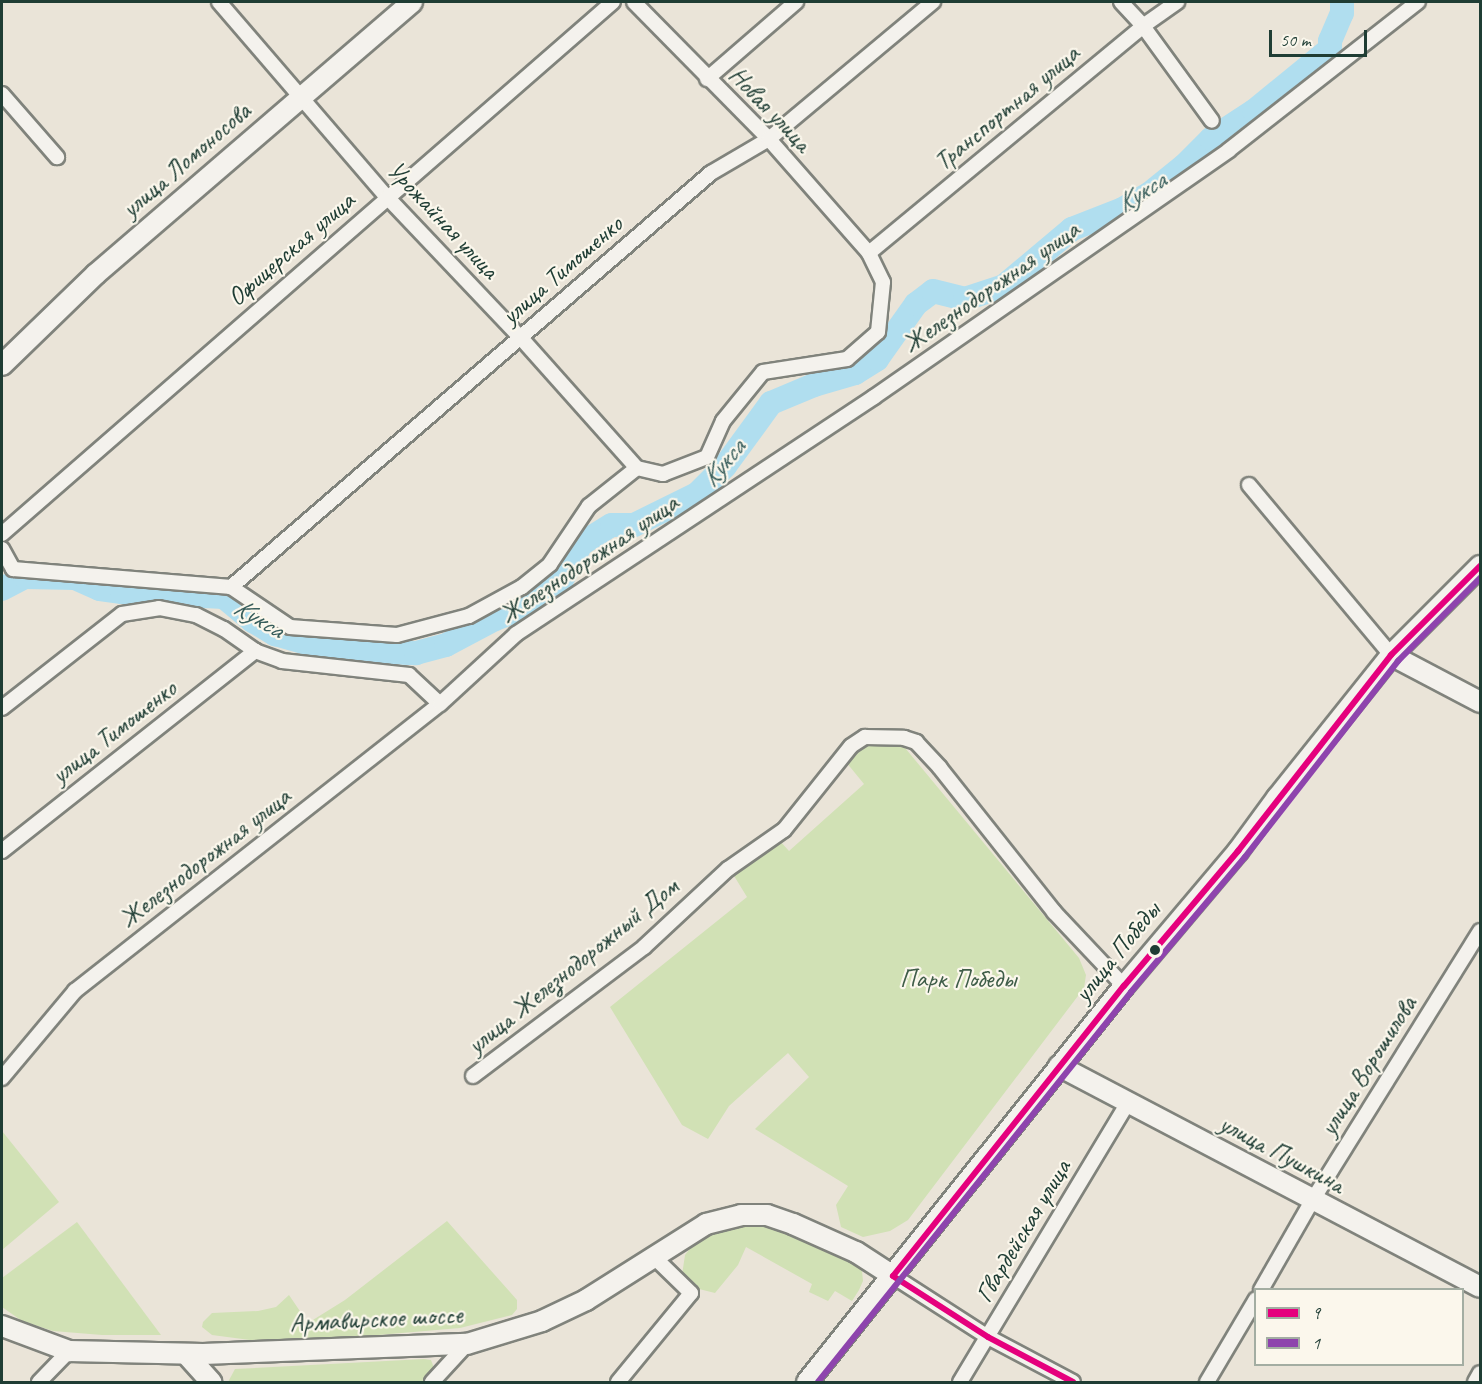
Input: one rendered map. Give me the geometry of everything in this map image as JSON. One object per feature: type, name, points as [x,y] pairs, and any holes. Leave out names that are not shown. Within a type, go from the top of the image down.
[{"type":"main road","name":"улица Ломоносова","points":[[2,366],[96,274],[412,2]]},
{"type":"main road","name":"улица Победы","points":[[807,1383],[1059,1066],[1238,851],[1277,798],[1391,655],[1480,566]]},
{"type":"main road","points":[[1391,655],[1480,702]]},
{"type":"main road","name":"улица Пушкина","points":[[1059,1066],[1127,1104],[1480,1287]]},
{"type":"main road","name":"Армавирское шоссе","points":[[2,1326],[69,1351],[186,1354],[466,1344],[542,1321],[586,1300],[706,1224],[741,1215],[767,1215],[856,1252],[893,1276]]},
{"type":"main road","points":[[186,1354],[211,1383]]},
{"type":"street","name":"Урожайная улица","points":[[219,2],[387,197],[521,338],[637,468]]},
{"type":"street","name":"Офицерская улица","points":[[2,534],[612,2]]},
{"type":"street","name":"Новая улица","points":[[634,2],[707,79],[769,139],[869,253]]},
{"type":"street","points":[[707,79],[796,2]]},
{"type":"street","name":"улица Тимошенко","points":[[231,588],[711,173],[769,139],[933,2]]},
{"type":"street","points":[[1121,2],[1143,26],[1212,121]]},
{"type":"street","name":"Транспортная улица","points":[[869,253],[1143,26],[1177,2]]},
{"type":"street","name":"Железнодорожная улица","points":[[2,1078],[75,990],[440,704],[516,634],[874,397],[1227,145],[1418,2]]},
{"type":"street","points":[[2,94],[57,158]]},
{"type":"street","name":"Железнодорожная улица","points":[[231,588],[290,627],[397,635],[469,616],[522,587],[549,564],[590,506],[637,468],[663,474],[707,456],[723,421],[763,372],[847,359],[879,332],[884,282],[869,253]]},
{"type":"street","points":[[1249,485],[1391,655]]},
{"type":"street","points":[[2,549],[13,569],[231,588]]},
{"type":"street","points":[[2,708],[122,614],[159,608],[196,615],[224,628],[255,651],[282,661],[409,675],[440,704]]},
{"type":"street","name":"улица Тимошенко","points":[[2,851],[255,651]]},
{"type":"street","name":"улица Железнодорожный Дом","points":[[473,1076],[644,947],[728,869],[790,824],[851,746],[865,737],[904,738],[916,742],[940,768],[1054,912],[1124,986]]},
{"type":"street","name":"улица Ворошилова","points":[[1262,1288],[1312,1201],[1480,931]]},
{"type":"street","name":"Гвардейская улица","points":[[960,1383],[1127,1104]]},
{"type":"street","points":[[618,1383],[691,1293],[654,1257]]},
{"type":"street","points":[[893,1276],[988,1337],[1073,1383]]},
{"type":"street","points":[[1207,1383],[1254,1302]]},
{"type":"street","points":[[432,1383],[466,1344]]},
{"type":"street","points":[[39,1383],[69,1351]]},
{"type":"street","points":[[1475,1383],[1480,1373]]},
{"type":"green space","name":"Парк Победы","points":[[873,741],[901,743],[1079,958],[1086,975],[1084,988],[908,1220],[890,1231],[863,1237],[841,1227],[836,1205],[848,1186],[755,1129],[809,1077],[788,1053],[729,1106],[708,1139],[682,1125],[610,1007],[747,897],[731,871],[780,841],[789,851],[864,784],[846,762],[855,749]]},
{"type":"green space","points":[[2,1131],[59,1202],[2,1250]]},
{"type":"green space","points":[[447,1221],[517,1300],[517,1309],[512,1315],[460,1328],[355,1337],[250,1340],[212,1335],[202,1327],[203,1322],[212,1313],[258,1311],[276,1307],[289,1295],[308,1323],[345,1300]]},
{"type":"green space","points":[[77,1222],[161,1335],[102,1335],[53,1331],[22,1321],[2,1307],[2,1278]]},
{"type":"green space","points":[[741,1223],[763,1224],[856,1264],[862,1271],[863,1281],[859,1290],[852,1301],[835,1291],[828,1301],[809,1292],[812,1284],[746,1247],[738,1265],[715,1293],[699,1289],[682,1275],[685,1255],[692,1246],[724,1227]]},
{"type":"green space","points":[[431,1360],[434,1368],[425,1382],[228,1382],[235,1369]]},
{"type":"waterway","name":"Кукса","points":[[2,589],[25,577],[75,578],[100,589],[122,592],[224,597],[253,621],[275,634],[306,643],[383,652],[416,653],[446,645],[495,619],[528,606],[559,585],[581,544],[612,525],[634,525],[697,494],[725,466],[771,403],[814,385],[855,373],[877,359],[916,304],[933,291],[965,299],[1004,286],[1072,229],[1123,209],[1149,194],[1185,165],[1211,139],[1254,111],[1330,49],[1330,41],[1342,13],[1342,2]]},
{"type":"transit line","name":"9","points":[[1073,1382],[988,1337],[893,1276],[1124,986],[1238,851],[1391,655],[1480,566]]},
{"type":"transit line","name":"1","points":[[818,1382],[1131,992],[1245,857],[1398,661],[1480,578]]}]
